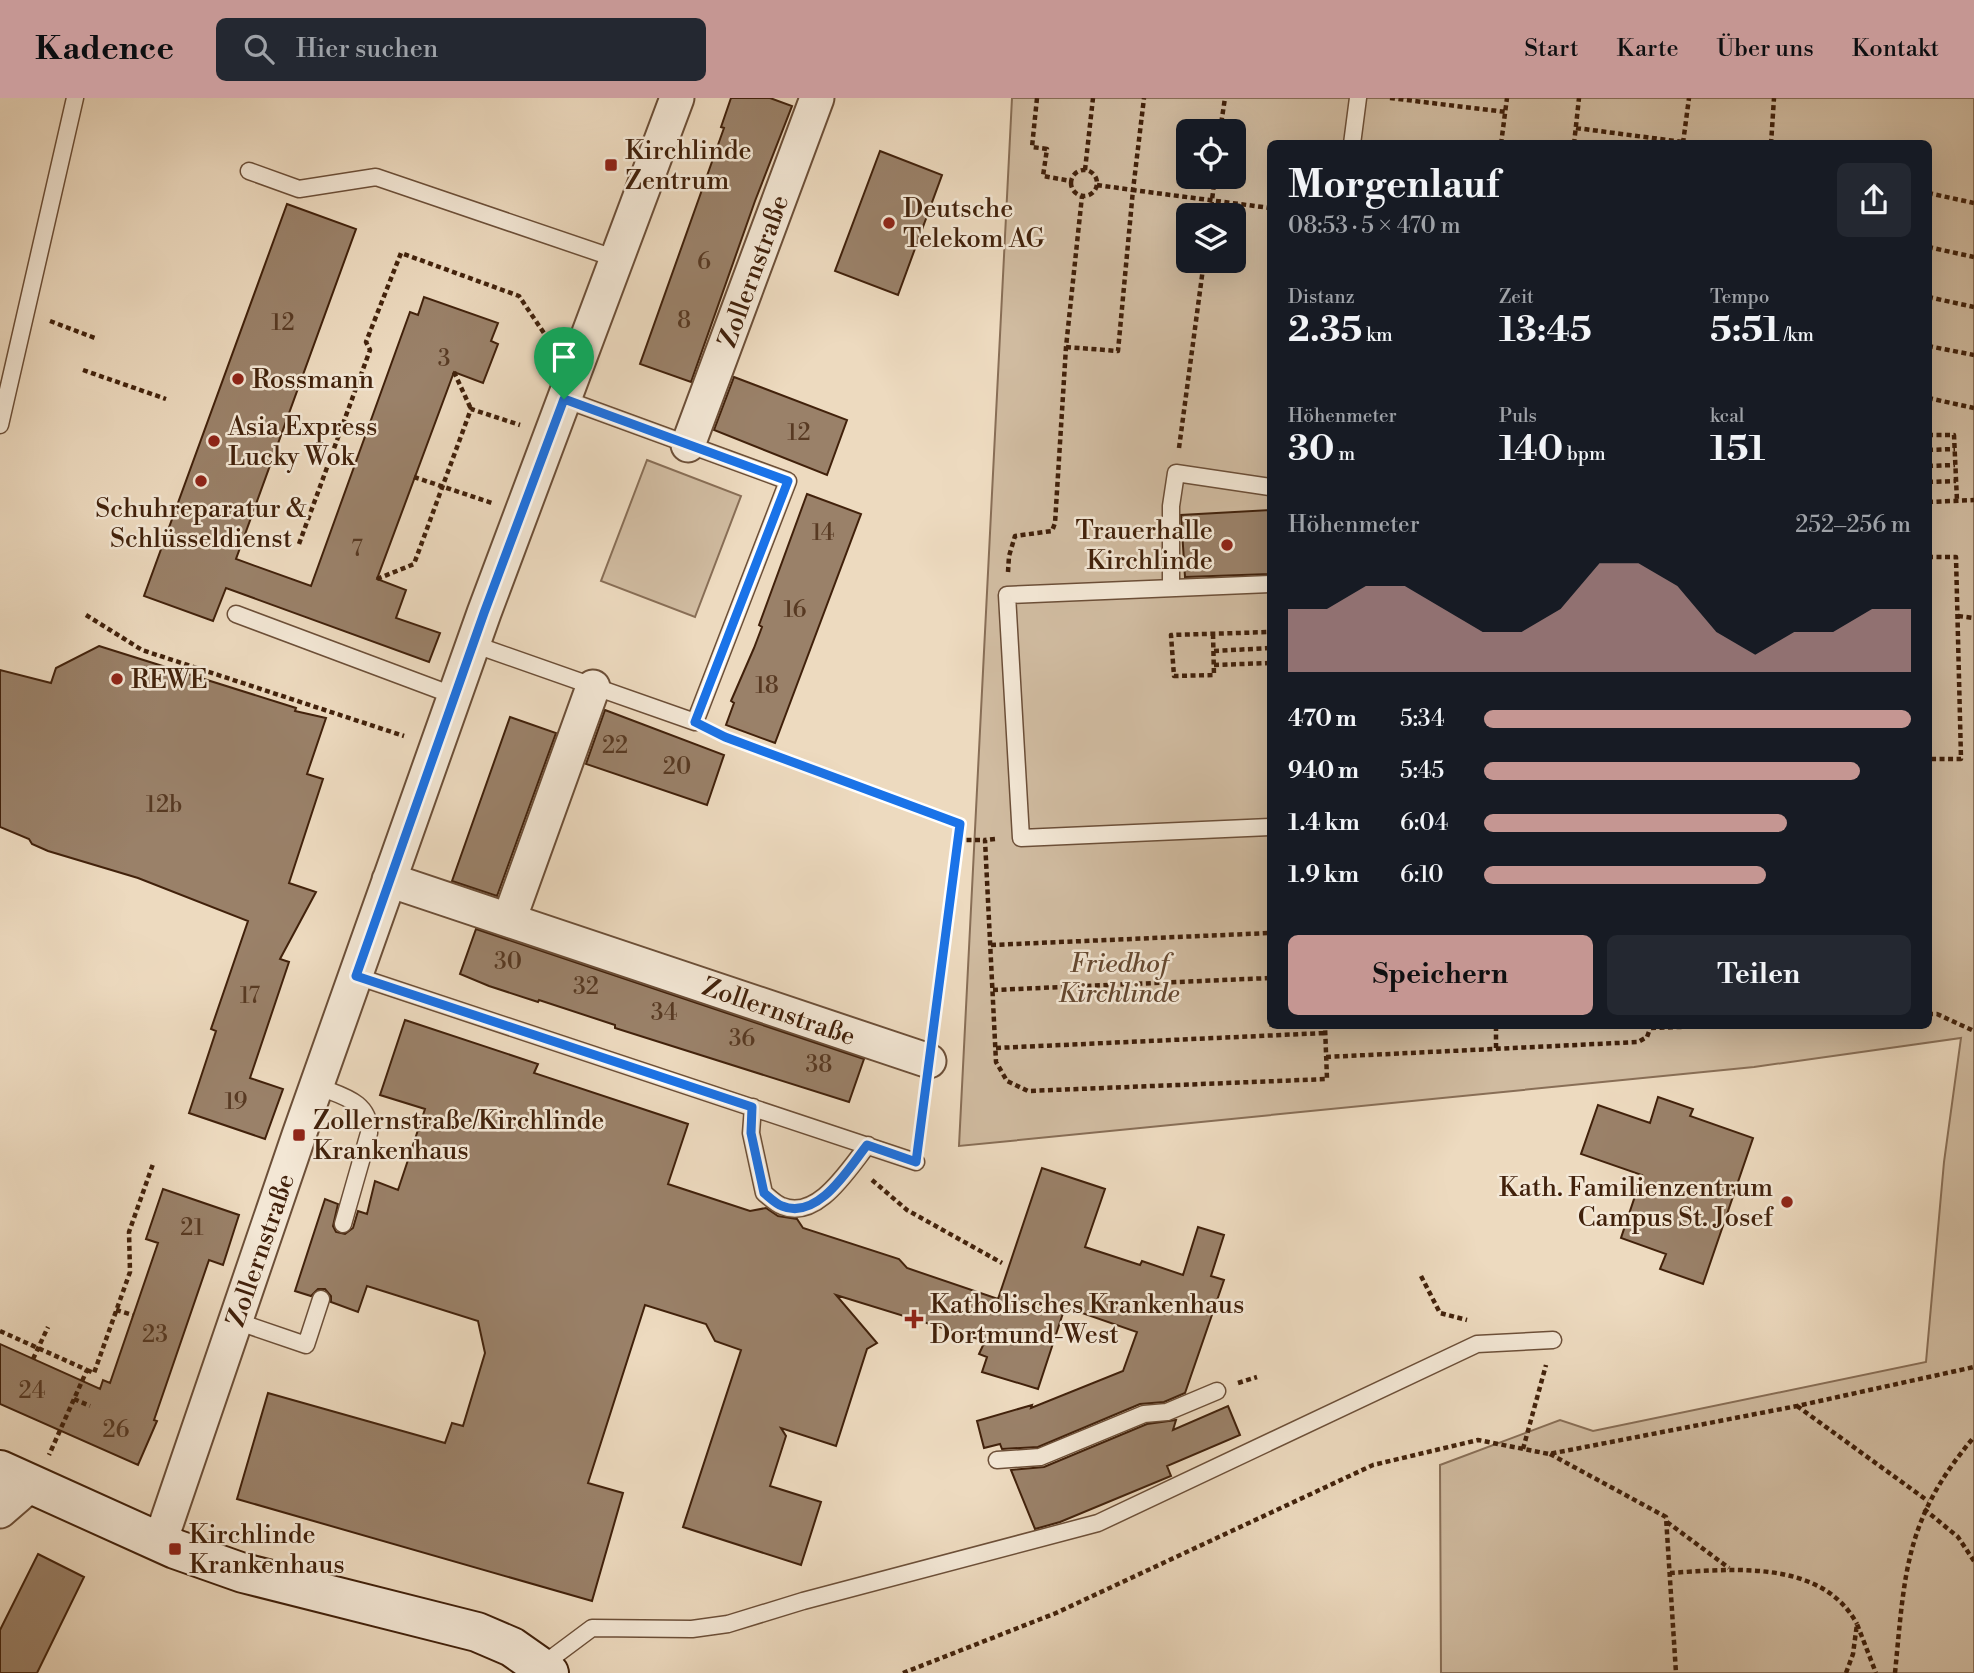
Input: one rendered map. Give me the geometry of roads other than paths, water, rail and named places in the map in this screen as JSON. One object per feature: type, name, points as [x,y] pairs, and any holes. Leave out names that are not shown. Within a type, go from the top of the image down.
[{"type":"main road","points":[[26,1470],[160,1542],[243,1573],[477,1632],[512,1647],[545,1670]]},
{"type":"street","name":"Zollernstraße","points":[[160,1542],[473,645],[677,98]]},
{"type":"street","name":"Zollernstraße","points":[[688,444],[817,98]]},
{"type":"street","points":[[509,920],[593,687]]},
{"type":"street","name":"Zollernstraße","points":[[389,880],[929,1061]]},
{"type":"street","points":[[0,1511],[26,1470]]},
{"type":"lane","points":[[0,425],[75,98]]},
{"type":"lane","points":[[1353,140],[1358,98]]},
{"type":"lane","points":[[248,171],[299,189],[376,177],[617,259]]},
{"type":"lane","points":[[473,645],[695,722],[788,481],[564,399]]},
{"type":"lane","points":[[1171,588],[1171,506],[1176,473],[1267,487]]},
{"type":"lane","points":[[1267,584],[1007,595],[1021,838],[1267,827]]},
{"type":"lane","points":[[236,614],[455,696]]},
{"type":"lane","points":[[356,976],[916,1162]]},
{"type":"lane","points":[[317,1086],[354,1100],[368,1118],[369,1133],[343,1224]]},
{"type":"lane","points":[[752,1107],[751,1133],[764,1193],[783,1207],[806,1208],[832,1189],[867,1145]]},
{"type":"lane","points":[[236,1321],[306,1345],[321,1299]]},
{"type":"lane","points":[[545,1670],[592,1629],[692,1629],[728,1624],[803,1601],[1098,1523],[1477,1344],[1553,1340]]},
{"type":"lane","points":[[997,1460],[1040,1457],[1144,1414],[1167,1412],[1217,1391]]},
{"type":"place","name":"Kirchlinde Zentrum","points":[[611,165]]},
{"type":"place","name":"Deutsche Telekom AG","points":[[889,223]]},
{"type":"place","name":"Rossmann","points":[[238,379]]},
{"type":"place","name":"Asia Express Lucky Wok","points":[[214,441]]},
{"type":"place","name":"Schuhreparatur & Schlüsseldienst","points":[[201,481]]},
{"type":"place","name":"Trauerhalle Kirchlinde","points":[[1227,545]]},
{"type":"place","name":"REWE","points":[[117,679]]},
{"type":"place","name":"Zollernstraße/Kirchlinde Krankenhaus","points":[[299,1135]]},
{"type":"place","name":"Kath. Familienzentrum Campus St. Josef","points":[[1787,1202]]},
{"type":"place","name":"Katholisches Krankenhaus Dortmund-West","points":[[914,1319]]},
{"type":"place","name":"Kirchlinde Krankenhaus","points":[[175,1549]]},
{"type":"park label","name":"Friedhof Kirchlinde","points":[[1119,978]]}]
